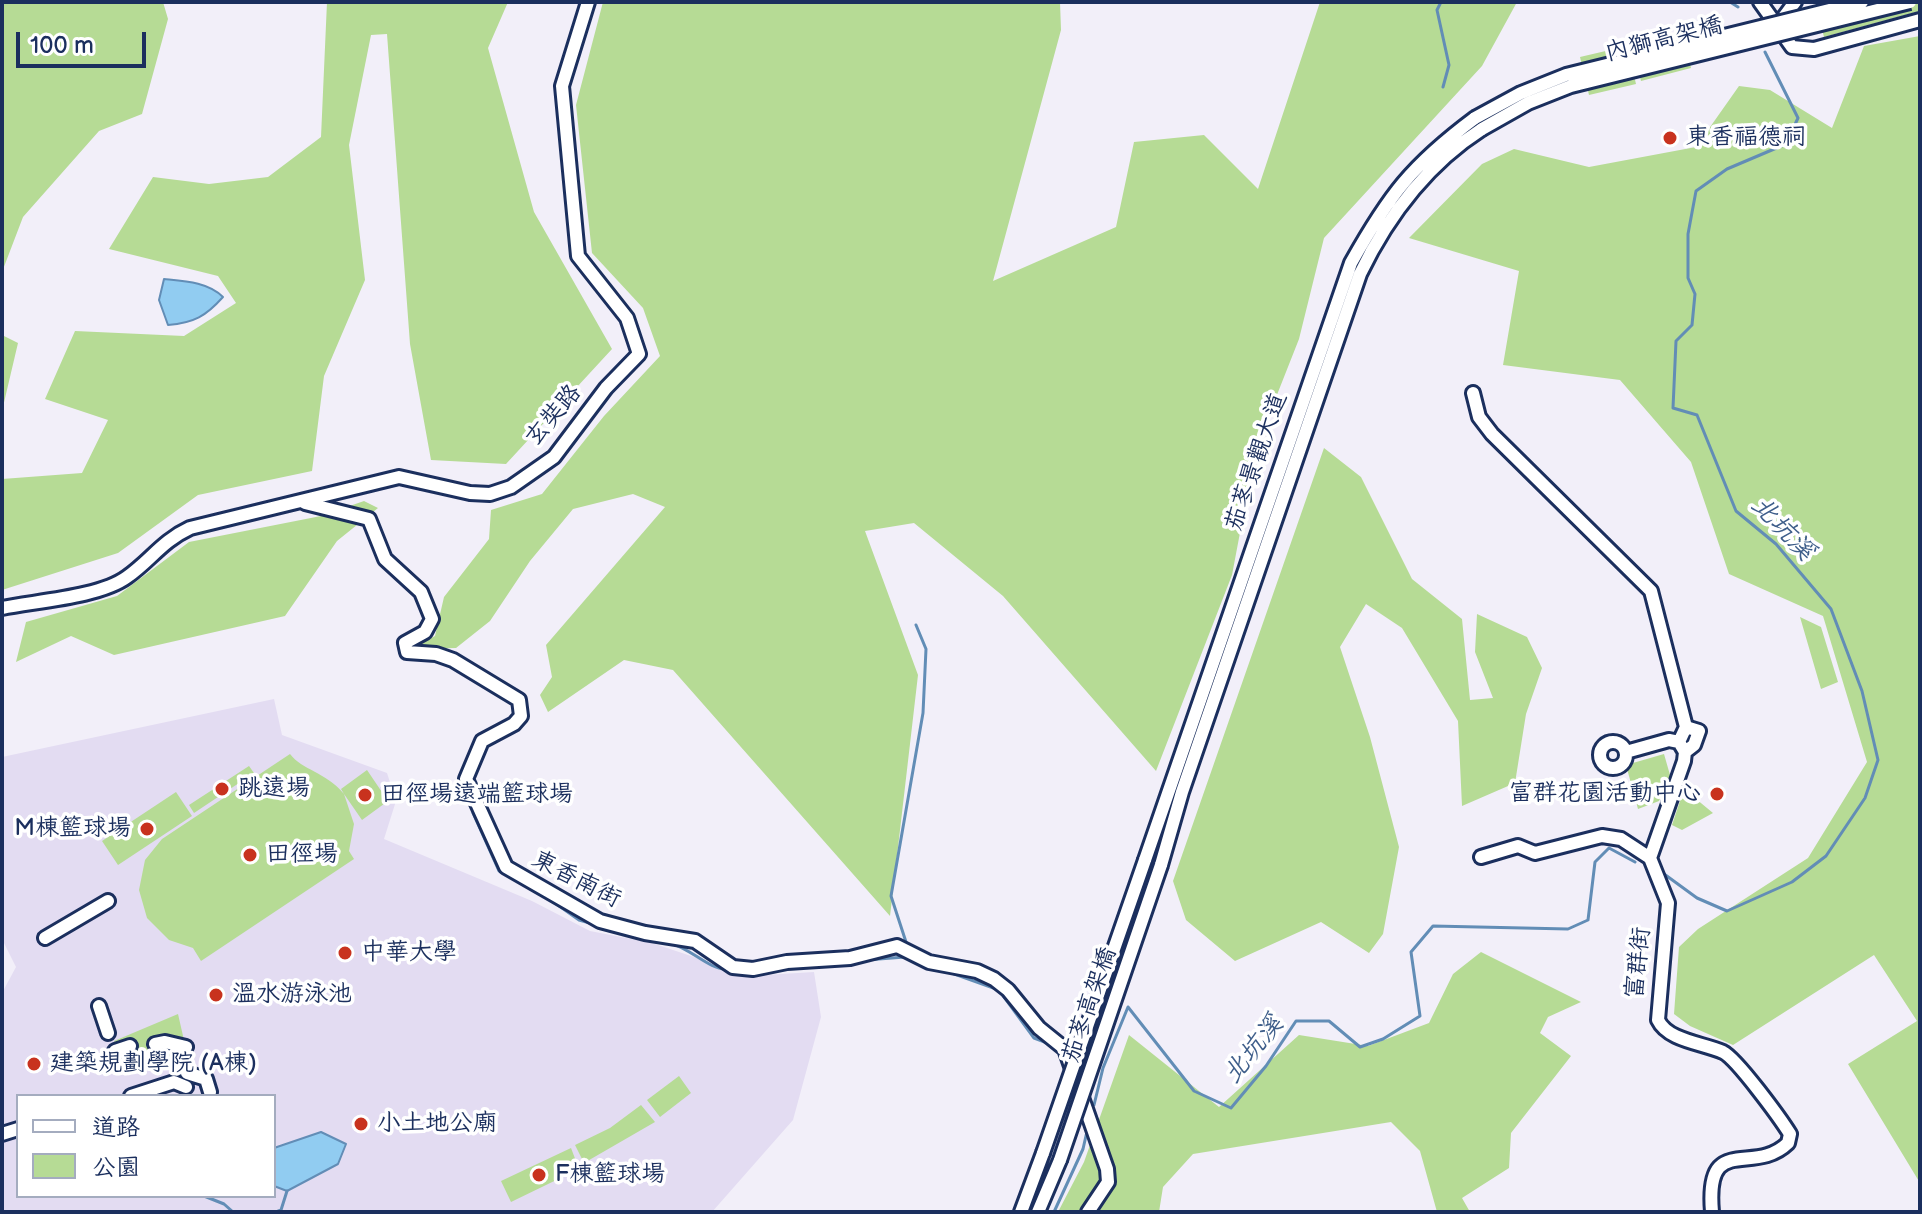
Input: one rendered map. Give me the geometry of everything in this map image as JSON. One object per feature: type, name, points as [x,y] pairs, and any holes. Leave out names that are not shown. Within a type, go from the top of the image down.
[{"type":"street","name":"玄奘路","points":[[2,608],[106,587],[126,578],[167,539],[190,528],[305,503],[399,477],[470,493],[490,494],[511,487],[554,457],[606,388],[639,354],[627,318],[578,256],[562,86],[588,2]]},
{"type":"street","points":[[1760,2],[1792,47],[1814,49],[1920,20]]},
{"type":"street","points":[[1776,28],[1795,2]]},
{"type":"street","name":"內獅高架橋","points":[[1478,124],[1521,93],[1566,75],[1862,2]]},
{"type":"street","name":"內獅高架橋","points":[[1478,124],[1571,86],[1910,2]]},
{"type":"street","name":"茄苳景觀大道","points":[[1145,860],[1351,263],[1380,211],[1427,154],[1478,124]]},
{"type":"street","name":"茄苳景觀大道","points":[[1161,865],[1182,792],[1360,274],[1391,216],[1478,124]]},
{"type":"street","points":[[1473,393],[1479,417],[1492,434],[1651,591],[1686,727],[1650,858],[1621,839],[1602,836],[1535,853],[1518,846],[1481,857]]},
{"type":"street","name":"東香南街","points":[[305,503],[369,519],[385,559],[421,592],[432,619],[425,632],[405,643],[407,652],[436,654],[453,660],[519,700],[523,709],[521,716],[514,724],[482,741],[466,779],[506,867],[582,913],[645,933],[695,941],[733,967],[753,969],[850,958],[897,946],[929,962],[977,971],[994,979],[1008,990],[1039,1028],[1065,1049],[1107,1169],[1108,1182],[1088,1212]]},
{"type":"street","points":[[1626,752],[1669,740],[1682,747],[1694,745],[1699,731],[1686,727]]},
{"type":"street","name":"富群街","points":[[1650,858],[1668,903],[1656,1013],[1661,1027],[1727,1054],[1739,1064],[1790,1134],[1788,1143],[1773,1153],[1730,1159],[1719,1167],[1710,1188],[1712,1212]]},
{"type":"street","name":"茄苳高架橋","points":[[1021,1212],[1145,860]]},
{"type":"street","name":"茄苳高架橋","points":[[1038,1212],[1060,1160],[1161,865]]},
{"type":"street","points":[[45,938],[108,901]]},
{"type":"street","points":[[99,1006],[108,1033]]},
{"type":"street","points":[[155,1044],[165,1042],[186,1047]]},
{"type":"street","points":[[115,1051],[130,1046]]},
{"type":"street","points":[[137,1094],[174,1082],[206,1079],[210,1092]]},
{"type":"shaded area","name":"中華大學","points":[[274,699],[282,735],[387,773],[396,801],[384,839],[532,901],[590,931],[652,943],[733,970],[764,975],[814,972],[821,1017],[793,1120],[712,1212],[2,1212],[2,993],[16,967],[2,939],[2,757]]},
{"type":"green space","points":[[2,2],[163,2],[168,19],[142,114],[99,131],[23,217],[2,272]]},
{"type":"green space","points":[[327,2],[508,2],[488,48],[534,212],[612,349],[506,464],[431,460],[410,344],[387,34],[371,35],[349,145],[365,280],[324,376],[312,471],[198,495],[118,553],[2,590],[2,479],[82,473],[108,420],[45,399],[75,331],[184,336],[236,303],[218,276],[109,249],[153,177],[209,184],[268,177],[321,137]]},
{"type":"green space","points":[[603,2],[1060,2],[1061,30],[993,281],[1116,227],[1134,142],[1204,135],[1258,189],[1320,2],[1517,2],[1482,66],[1324,238],[1299,339],[1256,448],[1232,575],[1156,771],[1003,596],[914,523],[865,531],[918,675],[890,916],[673,670],[624,660],[548,712],[540,695],[552,677],[546,645],[665,507],[633,494],[573,509],[530,561],[490,621],[456,648],[410,649],[435,636],[444,597],[489,539],[491,510],[542,494],[604,416],[660,356],[643,308],[592,253],[576,105]]},
{"type":"green space","points":[[1815,2],[1920,2],[1920,11],[1824,37]]},
{"type":"green space","points":[[1682,31],[1691,68],[1641,81],[1631,43]]},
{"type":"green space","points":[[1920,36],[1920,1183],[1848,1064],[1917,1021],[1874,955],[1733,1045],[1690,1026],[1674,1014],[1679,947],[1698,929],[1808,858],[1867,762],[1823,616],[1729,574],[1691,462],[1620,380],[1503,365],[1519,271],[1409,238],[1482,164],[1514,149],[1589,167],[1696,147],[1739,86],[1770,90],[1832,128],[1864,46]]},
{"type":"green space","points":[[1627,46],[1636,84],[1589,95],[1580,57]]},
{"type":"green space","points":[[2,335],[18,343],[2,411]]},
{"type":"green space","points":[[1324,448],[1361,477],[1412,579],[1462,619],[1470,700],[1493,698],[1475,652],[1477,614],[1527,637],[1542,668],[1526,714],[1515,783],[1462,806],[1458,721],[1402,628],[1366,604],[1340,647],[1370,737],[1399,847],[1383,934],[1369,953],[1321,922],[1235,961],[1186,920],[1173,881]]},
{"type":"green space","points":[[364,501],[378,508],[337,541],[285,616],[114,655],[71,636],[16,662],[26,622],[117,596],[189,542],[321,516]]},
{"type":"green space","points":[[1800,617],[1821,627],[1838,682],[1821,689]]},
{"type":"green space","name":"田徑場","points":[[290,754],[344,794],[354,824],[349,851],[354,859],[201,961],[193,948],[169,940],[147,918],[139,890],[145,860],[162,839]]},
{"type":"green space","points":[[1664,754],[1670,775],[1659,801],[1638,809],[1626,765]]},
{"type":"green space","name":"跳遠場","points":[[249,766],[254,773],[194,813],[189,805]]},
{"type":"green space","name":"田徑場遠端籃球場","points":[[367,770],[388,801],[362,820],[341,789]]},
{"type":"green space","points":[[1684,789],[1713,813],[1682,830],[1672,825]]},
{"type":"green space","name":"M棟籃球場","points":[[176,792],[192,816],[118,865],[102,841]]},
{"type":"green space","points":[[1481,952],[1581,1002],[1548,1017],[1540,1033],[1571,1056],[1511,1133],[1509,1168],[1462,1198],[1470,1212],[1437,1212],[1420,1151],[1391,1122],[1193,1154],[1163,1187],[1159,1212],[1058,1212],[1084,1162],[1129,1035],[1219,1107],[1299,1035],[1368,1046],[1429,1023],[1453,974]]},
{"type":"green space","points":[[178,1014],[186,1049],[181,1055],[124,1074],[114,1041]]},
{"type":"green space","points":[[679,1076],[691,1093],[660,1117],[647,1100]]},
{"type":"green space","points":[[641,1105],[655,1122],[584,1163],[575,1145],[610,1128]]},
{"type":"green space","name":"F棟籃球場","points":[[571,1148],[579,1169],[511,1202],[501,1181]]},
{"type":"water","points":[[164,279],[203,285],[223,297],[199,317],[168,325],[159,300]]},
{"type":"water","points":[[321,1132],[346,1144],[338,1164],[287,1191],[276,1187],[276,1147]]},
{"type":"waterway","points":[[1441,2],[1437,10],[1449,65],[1443,87]]},
{"type":"waterway","name":"北坑溪","points":[[1730,2],[1738,7]]},
{"type":"waterway","name":"北坑溪","points":[[1660,871],[1697,898],[1727,911],[1792,882],[1826,856],[1865,798],[1878,760],[1862,691],[1831,609],[1776,544],[1736,511],[1697,415],[1673,408],[1676,341],[1692,325],[1695,294],[1688,278],[1688,234],[1696,191],[1727,169],[1786,144],[1798,118],[1765,52]]},
{"type":"waterway","points":[[906,942],[891,896],[923,713],[926,649],[916,625]]},
{"type":"waterway","points":[[473,813],[499,871],[521,882]]},
{"type":"waterway","name":"北坑溪","points":[[1094,1105],[1103,1068],[1128,1007],[1194,1091],[1231,1108],[1266,1066],[1296,1021],[1329,1021],[1360,1047],[1383,1039],[1420,1016],[1411,952],[1433,926],[1568,929],[1588,920],[1595,862],[1609,848],[1635,862]]},
{"type":"waterway","points":[[545,896],[579,920],[597,925]]},
{"type":"waterway","points":[[670,943],[713,966],[726,969]]},
{"type":"waterway","points":[[866,960],[905,957]]},
{"type":"waterway","points":[[946,971],[999,990],[1034,1038],[1050,1044]]},
{"type":"waterway","name":"北坑溪","points":[[1054,1212],[1083,1149],[1088,1127]]},
{"type":"waterway","points":[[276,1212],[281,1210],[287,1191]]},
{"type":"waterway","points":[[209,1198],[233,1212]]},
{"type":"place","name":"東香福德祠","points":[[1670,138]]},
{"type":"place","name":"跳遠場","points":[[222,789]]},
{"type":"place","name":"富群花園活動中心","points":[[1717,794]]},
{"type":"place","name":"田徑場遠端籃球場","points":[[365,795]]},
{"type":"place","name":"M棟籃球場","points":[[147,829]]},
{"type":"place","name":"田徑場","points":[[250,855]]},
{"type":"place","name":"中華大學","points":[[345,953]]},
{"type":"place","name":"溫水游泳池","points":[[216,995]]},
{"type":"place","name":"建築規劃學院 (A棟)","points":[[34,1064]]},
{"type":"place","name":"小土地公廟","points":[[361,1124]]},
{"type":"place","name":"F棟籃球場","points":[[539,1175]]}]
